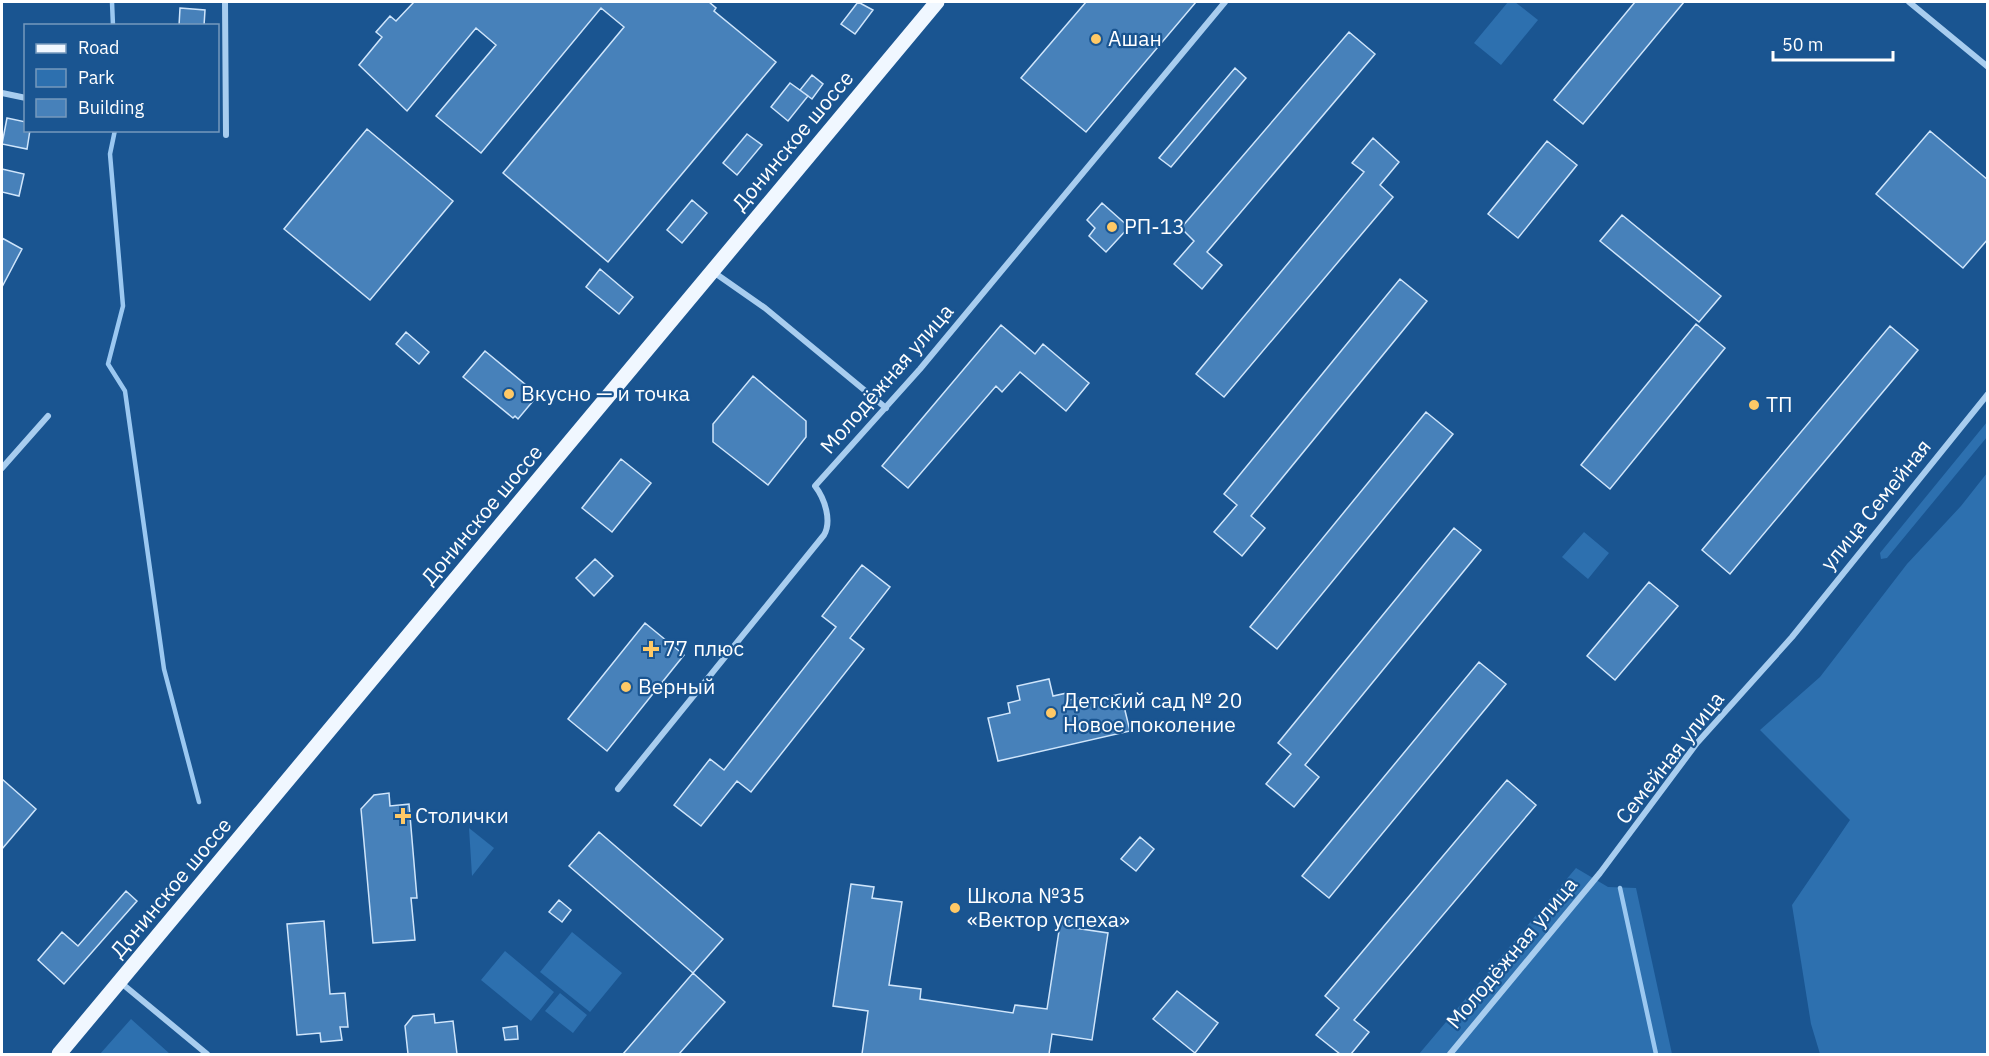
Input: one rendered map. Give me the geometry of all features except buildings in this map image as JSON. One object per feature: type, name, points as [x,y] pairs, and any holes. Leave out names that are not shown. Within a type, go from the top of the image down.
[{"type":"main road","name":"Донинское шоссе","points":[[59,1054],[937,2]]},
{"type":"street","points":[[225,2],[226,135]]},
{"type":"street","name":"Молодёжная улица","points":[[618,789],[824,535],[829,523],[821,494],[815,486],[886,408],[1225,2]]},
{"type":"street","points":[[1909,2],[1988,67]]},
{"type":"street","points":[[2,93],[24,98]]},
{"type":"street","points":[[712,271],[765,308],[886,408]]},
{"type":"street","name":"улица Семейная","points":[[1791,637],[1988,394]]},
{"type":"street","points":[[2,468],[48,416]]},
{"type":"street","name":"Семейная улица","points":[[1600,873],[1697,743],[1791,637]]},
{"type":"street","name":"Молодёжная улица","points":[[1450,1054],[1600,873]]},
{"type":"street","points":[[120,981],[207,1054]]},
{"type":"green space","points":[[1508,2],[1515,2],[1538,20],[1501,65],[1474,43]]},
{"type":"green space","points":[[1987,422],[1987,437],[1887,558],[1881,559],[1880,553]]},
{"type":"green space","points":[[1987,473],[1987,1054],[1820,1054],[1811,1024],[1792,905],[1850,820],[1760,730],[1820,677],[1907,564],[1961,506]]},
{"type":"green space","points":[[1584,532],[1609,553],[1588,579],[1562,557]]},
{"type":"green space","points":[[469,828],[494,848],[472,876]]},
{"type":"green space","points":[[1576,868],[1608,887],[1636,888],[1672,1054],[1419,1054]]},
{"type":"green space","points":[[572,932],[622,973],[590,1012],[540,972]]},
{"type":"green space","points":[[505,951],[554,992],[531,1021],[481,980]]},
{"type":"green space","points":[[560,993],[587,1015],[573,1033],[545,1011]]},
{"type":"green space","points":[[131,1019],[170,1054],[100,1054]]},
{"type":"waterway","points":[[112,2],[113,24]]},
{"type":"waterway","points":[[115,132],[110,154],[123,306],[108,364],[125,391],[164,669],[199,802]]},
{"type":"waterway","points":[[1620,888],[1656,1054]]},
{"type":"place","name":"Ашан","points":[[1096,39]]},
{"type":"place","name":"РП-13","points":[[1112,227]]},
{"type":"place","name":"Вкусно — и точка","points":[[509,394]]},
{"type":"place","name":"ТП","points":[[1754,405]]},
{"type":"place","name":"77 плюс","points":[[651,649]]},
{"type":"place","name":"Верный","points":[[626,687]]},
{"type":"place","name":"Детский сад № 20 Новое поколение","points":[[1051,713]]},
{"type":"place","name":"Столички","points":[[403,816]]},
{"type":"place","name":"Школа №35 «Вектор успеха»","points":[[955,908]]}]
